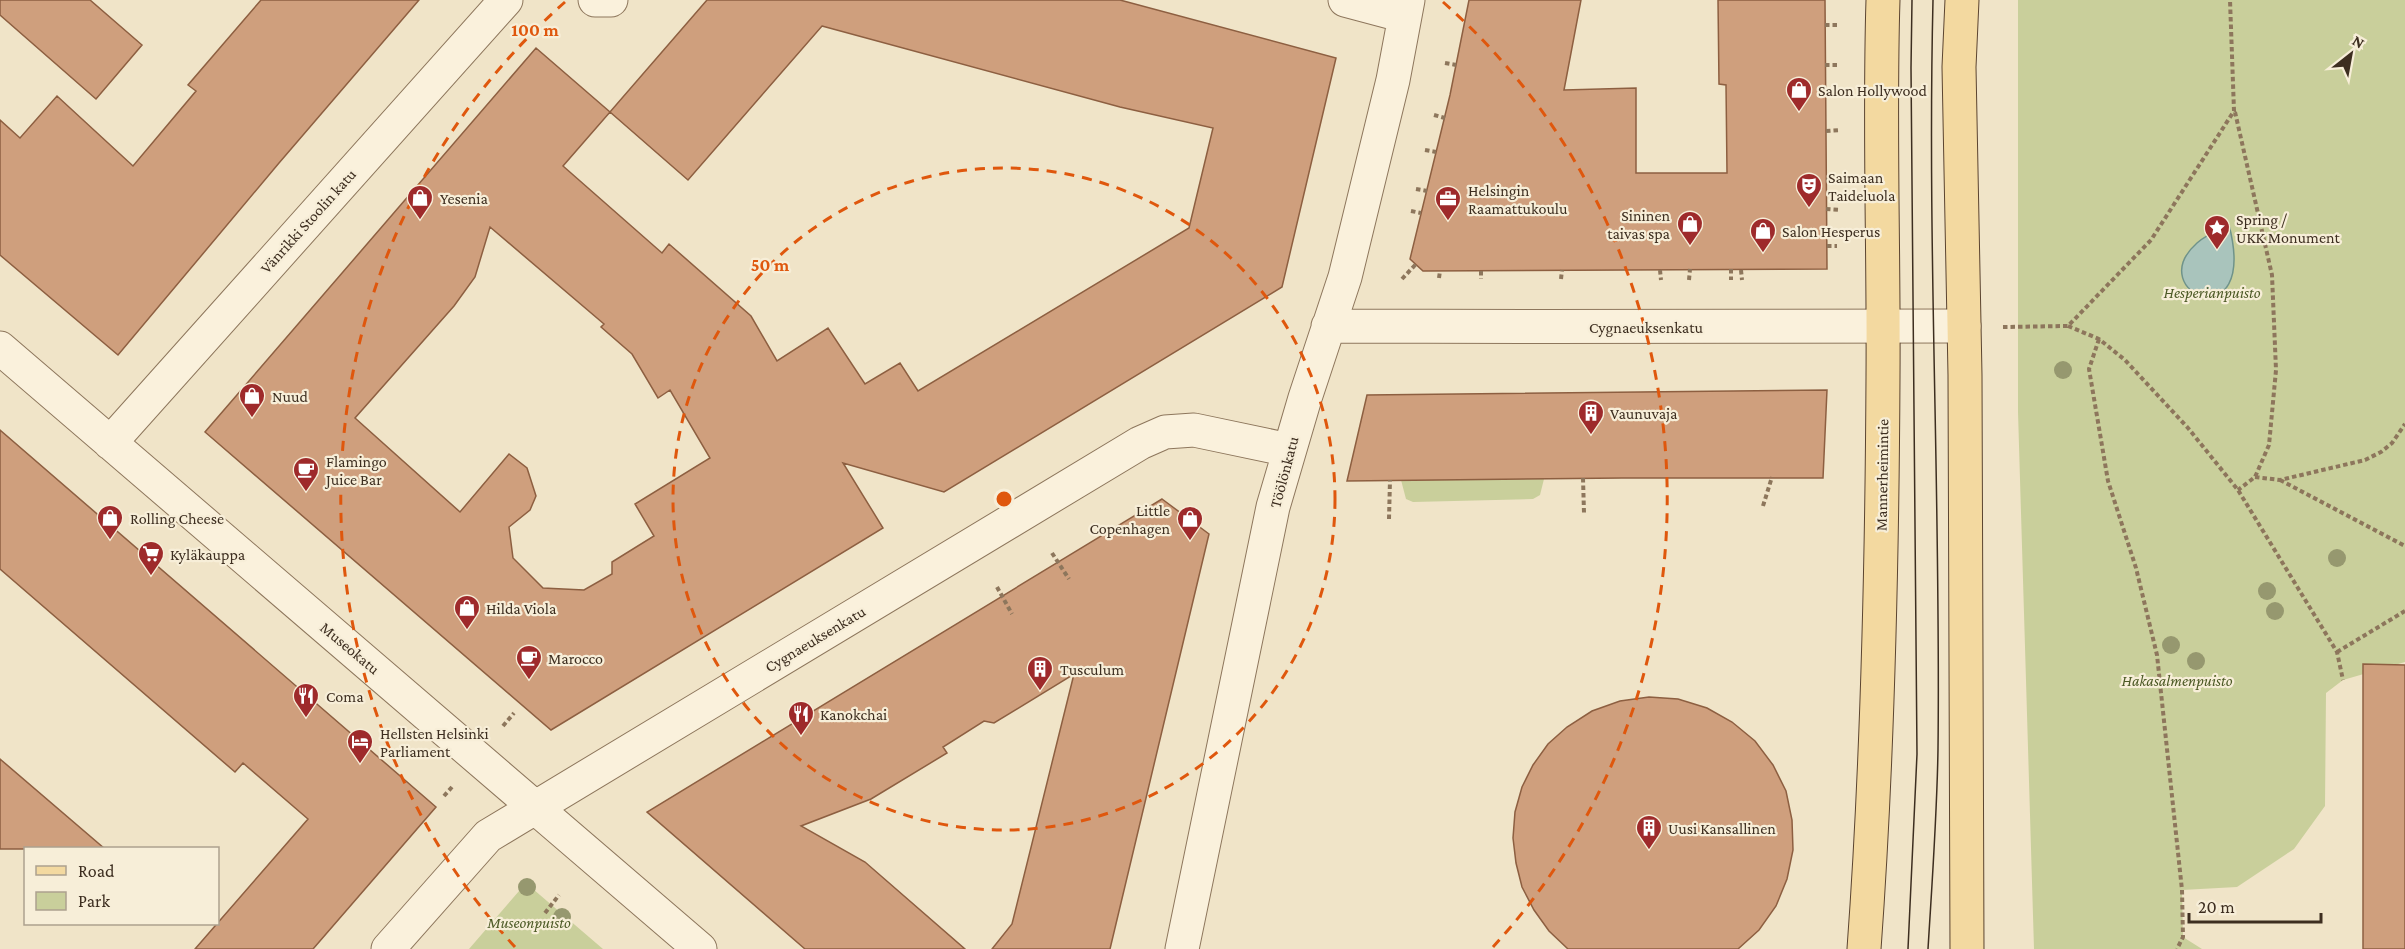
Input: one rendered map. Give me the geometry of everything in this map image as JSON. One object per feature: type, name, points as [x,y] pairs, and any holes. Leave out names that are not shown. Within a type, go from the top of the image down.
[{"type":"main road","name":"Mannerheimintie","points":[[1864,949],[1873,809],[1880,602],[1883,0]]},
{"type":"main road","points":[[1962,0],[1959,67],[1964,326],[1967,949]]},
{"type":"street","name":"Vänrikki Stoolin katu","points":[[110,443],[506,0]]},
{"type":"street","points":[[595,0],[611,0]]},
{"type":"street","points":[[1345,0],[1406,8]]},
{"type":"street","name":"Töölönkatu","points":[[1182,949],[1274,507],[1345,277],[1393,80],[1406,8]]},
{"type":"street","name":"Cygnaeuksenkatu","points":[[1328,326],[1651,328],[1964,326]]},
{"type":"street","name":"Museokatu","points":[[0,348],[700,949]]},
{"type":"street","name":"Cygnaeuksenkatu","points":[[388,949],[489,836],[1140,442],[1165,432],[1194,430],[1290,450]]},
{"type":"path","points":[[2230,0],[2234,111],[2272,275],[2276,370],[2269,445],[2255,477],[2238,490]]},
{"type":"path","points":[[1825,25],[1838,25]]},
{"type":"path","points":[[1445,63],[1456,66]]},
{"type":"path","points":[[1825,65],[1838,65]]},
{"type":"path","points":[[2068,326],[2151,240],[2234,111]]},
{"type":"path","points":[[1434,115],[1444,118]]},
{"type":"path","points":[[1826,131],[1840,130]]},
{"type":"path","points":[[1425,150],[1436,152]]},
{"type":"path","points":[[1826,180],[1840,180]]},
{"type":"path","points":[[1416,189],[1426,191]]},
{"type":"path","points":[[1826,209],[1840,210]]},
{"type":"path","points":[[1411,212],[1422,213]]},
{"type":"path","points":[[1827,246],[1837,246]]},
{"type":"path","points":[[1402,279],[1416,264]]},
{"type":"path","points":[[1689,280],[1690,269]]},
{"type":"path","points":[[1731,269],[1731,280]]},
{"type":"path","points":[[1561,279],[1562,270]]},
{"type":"path","points":[[1660,270],[1661,280]]},
{"type":"path","points":[[1741,270],[1742,280]]},
{"type":"path","points":[[1439,278],[1440,271]]},
{"type":"path","points":[[1481,271],[1481,279]]},
{"type":"path","points":[[2007,327],[2068,326],[2100,339],[2125,360],[2188,428],[2238,490],[2337,652],[2343,680]]},
{"type":"path","points":[[2100,339],[2089,369],[2108,481],[2136,568],[2157,655],[2182,890],[2183,937],[2176,949]]},
{"type":"path","points":[[2255,477],[2280,480],[2365,460],[2392,443],[2405,424]]},
{"type":"path","points":[[1763,506],[1772,477]]},
{"type":"path","points":[[1582,478],[1584,513]]},
{"type":"path","points":[[1389,519],[1390,480]]},
{"type":"path","points":[[2280,480],[2405,546]]},
{"type":"path","points":[[1053,553],[1069,579]]},
{"type":"path","points":[[997,587],[1012,614]]},
{"type":"path","points":[[2337,652],[2405,610]]},
{"type":"path","points":[[545,913],[559,895]]},
{"type":"green space","name":"Hesperianpuisto","points":[[2018,0],[2405,0],[2405,662],[2343,680],[2326,693],[2325,806],[2294,849],[2237,887],[2182,890],[2183,937],[2202,949],[2034,949],[2018,412]]},
{"type":"green space","points":[[1544,479],[1540,495],[1533,499],[1413,502],[1406,499],[1401,480]]},
{"type":"green space","name":"Museonpuisto","points":[[526,883],[603,949],[469,949]]},
{"type":"water","points":[[2229,225],[2234,261],[2229,284],[2217,295],[2203,296],[2190,290],[2183,278],[2184,261],[2197,243]]},
{"type":"building","points":[[0,0],[90,0],[142,45],[96,99],[0,15]]},
{"type":"building","points":[[261,0],[419,0],[118,355],[0,255],[0,120],[20,138],[57,96],[133,166],[196,91],[188,85]]},
{"type":"building","points":[[707,0],[1120,0],[1336,58],[1282,287],[944,492],[843,463],[883,528],[551,730],[205,432],[536,48],[610,112]],"holes":[[[822,26],[1120,107],[1213,128],[1189,228],[918,391],[900,363],[865,384],[828,328],[777,361],[751,316],[669,244],[662,253],[563,166],[610,112],[688,180]],[[490,227],[604,324],[601,327],[632,354],[658,398],[670,390],[710,458],[635,504],[654,536],[612,562],[612,574],[584,590],[543,588],[513,558],[509,527],[530,510],[536,496],[527,468],[509,454],[460,512],[355,418],[454,306],[475,277]]]},
{"type":"building","points":[[1469,0],[1581,0],[1564,90],[1636,88],[1636,173],[1727,173],[1726,85],[1719,84],[1718,0],[1825,0],[1827,269],[1423,271],[1410,259],[1450,95]]},
{"type":"building","name":"Vaunuvaja","points":[[1827,390],[1823,478],[1347,481],[1367,395]]},
{"type":"building","points":[[0,430],[436,807],[313,949],[195,949],[216,925],[219,925],[219,921],[308,819],[243,763],[235,772],[0,569]]},
{"type":"building","points":[[1162,499],[1209,534],[1110,949],[992,949],[1012,924],[1074,674],[994,723],[984,721],[943,747],[947,753],[871,799],[801,826],[865,862],[965,949],[805,949],[647,812]]},
{"type":"building","points":[[2363,664],[2405,665],[2405,949],[2363,949]]},
{"type":"building","points":[[1649,697],[1678,699],[1707,708],[1732,722],[1755,741],[1773,765],[1786,791],[1792,820],[1793,850],[1787,879],[1776,906],[1759,930],[1738,949],[1568,949],[1549,931],[1534,910],[1522,887],[1513,838],[1515,812],[1522,787],[1533,765],[1548,744],[1567,727],[1592,711],[1620,701]]},
{"type":"building","points":[[0,759],[103,847],[24,847],[24,849],[0,849]]},
{"type":"tram line","points":[[1908,949],[1917,754],[1912,0]]},
{"type":"tram line","points":[[1928,949],[1938,749],[1938,562],[1932,187],[1933,0]]},
{"type":"place","name":"Salon Hollywood","points":[[1799,113]]},
{"type":"place","name":"Saimaan Taideluola","points":[[1809,209]]},
{"type":"place","name":"Yesenia","points":[[420,221]]},
{"type":"place","name":"Helsingin Raamattukoulu","points":[[1448,222]]},
{"type":"place","name":"Sininen taivas spa","points":[[1690,247]]},
{"type":"place","name":"Spring / UKK Monument","points":[[2217,251]]},
{"type":"place","name":"Salon Hesperus","points":[[1763,254]]},
{"type":"place","name":"Nuud","points":[[252,419]]},
{"type":"place","name":"Vaunuvaja","points":[[1591,436]]},
{"type":"place","name":"Flamingo Juice Bar","points":[[306,493]]},
{"type":"place","name":"Rolling Cheese","points":[[110,541]]},
{"type":"place","name":"Little Copenhagen","points":[[1190,542]]},
{"type":"place","name":"Kyläkauppa","points":[[151,577]]},
{"type":"place","name":"Hilda Viola","points":[[467,631]]},
{"type":"place","name":"Marocco","points":[[529,681]]},
{"type":"place","name":"Tusculum","points":[[1040,692]]},
{"type":"place","name":"Coma","points":[[306,719]]},
{"type":"place","name":"Kanokchai","points":[[801,737]]},
{"type":"place","name":"Hellsten Helsinki Parliament","points":[[360,765]]},
{"type":"place","name":"Uusi Kansallinen","points":[[1649,851]]},
{"type":"park label","name":"Hakasalmenpuisto","points":[[2177,680]]}]
